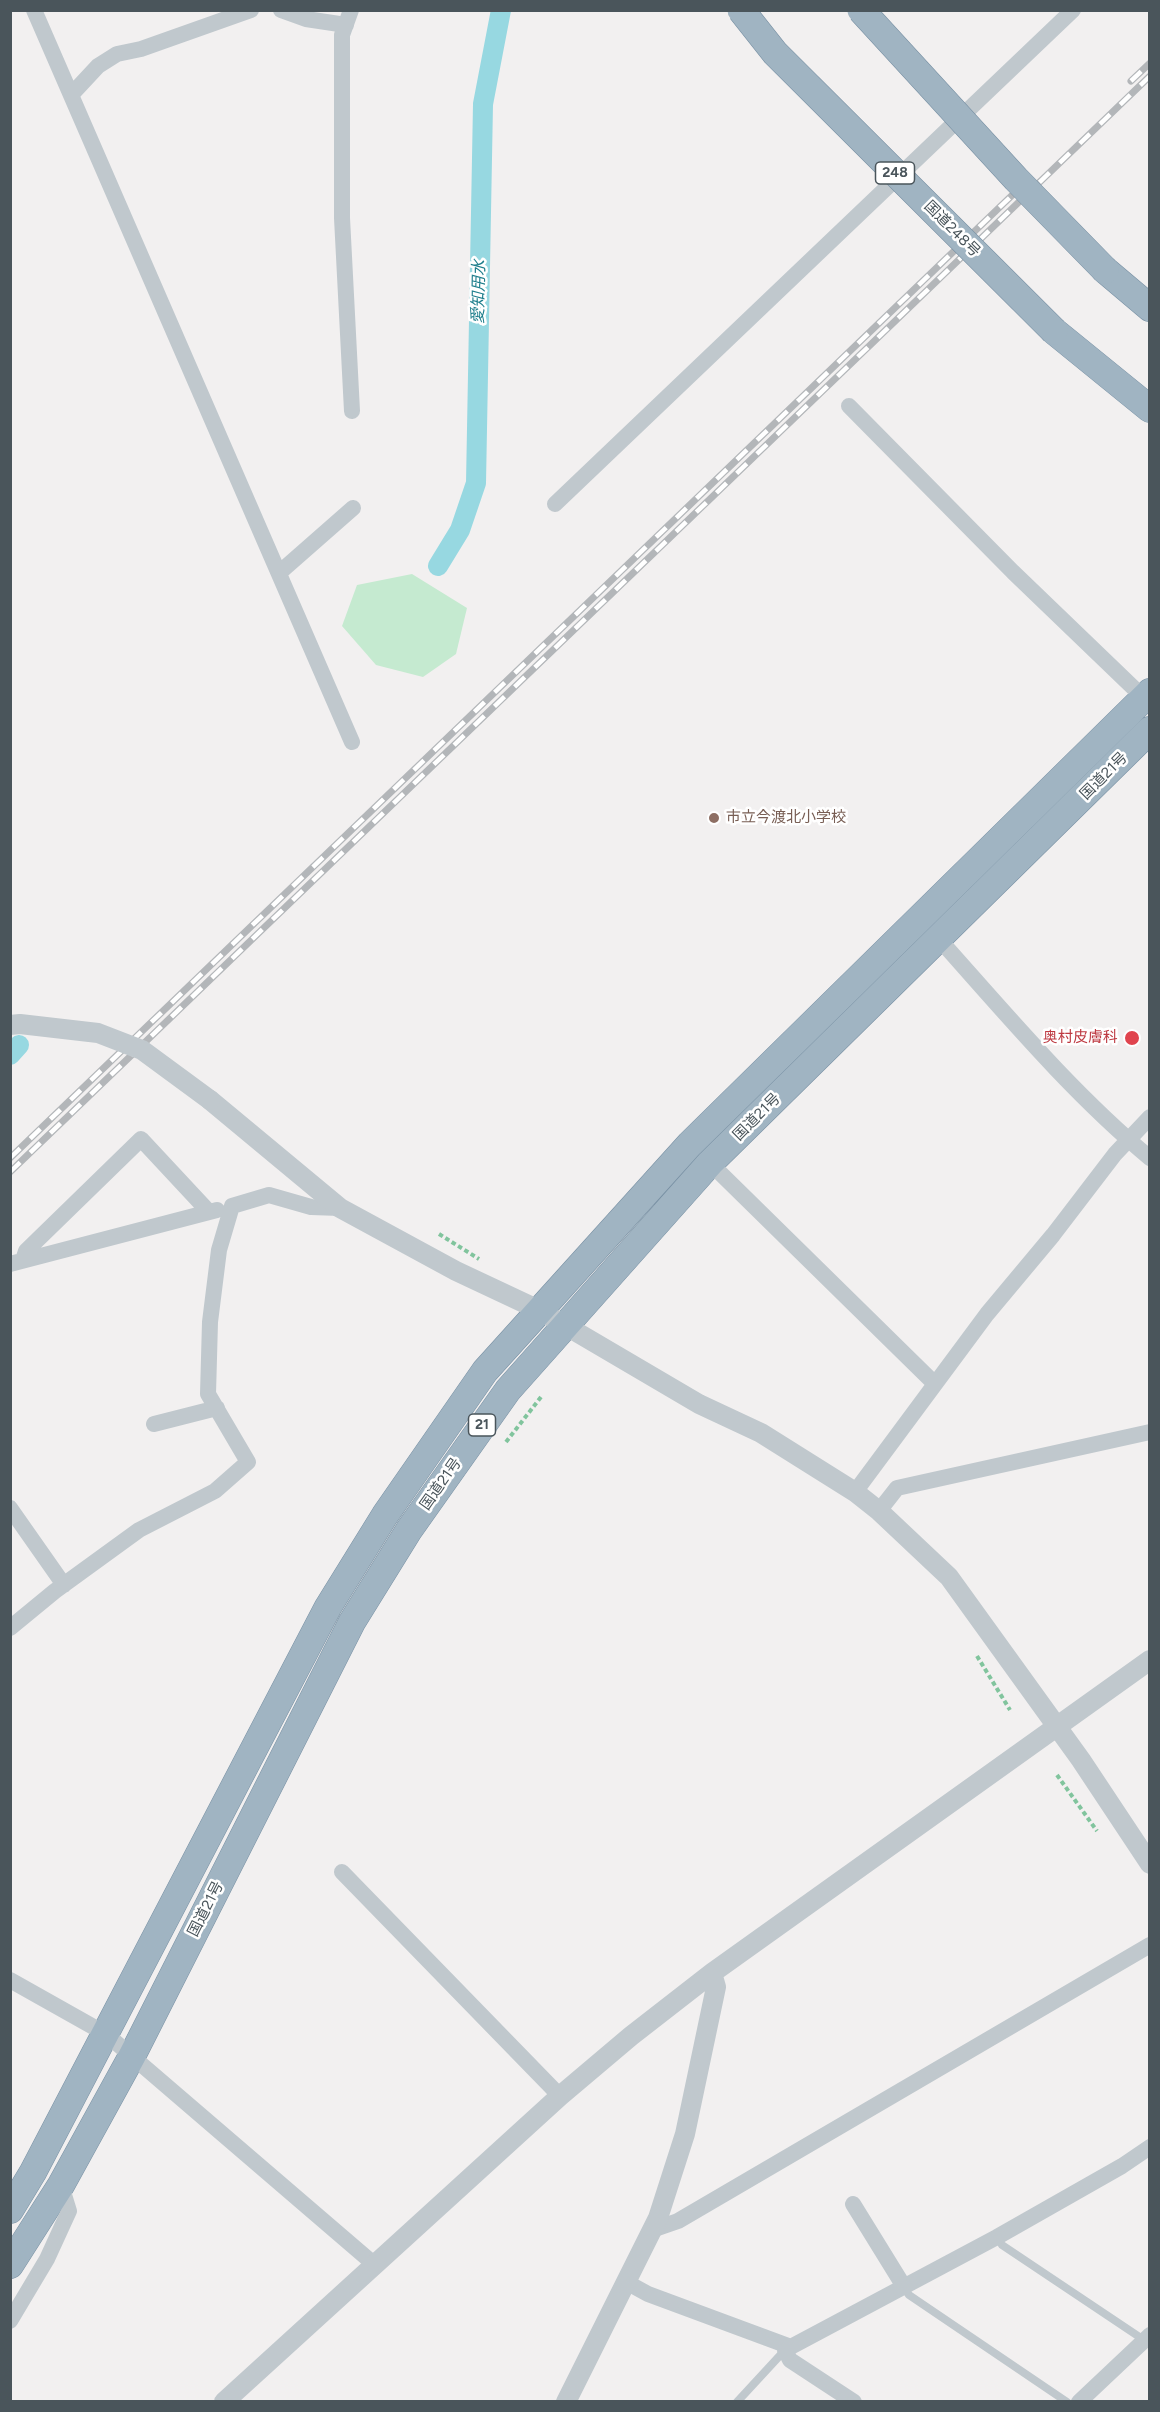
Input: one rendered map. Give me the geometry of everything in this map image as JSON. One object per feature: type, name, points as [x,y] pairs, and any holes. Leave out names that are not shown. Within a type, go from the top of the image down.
[{"type":"highway","name":"国道248号","points":[[741,10],[775,54],[1054,330],[1149,409]]},
{"type":"highway","points":[[861,10],[1016,179],[1105,270],[1149,308]]},
{"type":"highway","name":"国道21号","points":[[10,2210],[22,2177],[106,2034],[328,1607],[385,1515],[485,1371],[690,1144],[1147,695]]},
{"type":"highway","name":"国道21号","points":[[10,2265],[61,2185],[132,2056],[352,1622],[409,1530],[507,1390],[711,1163],[1149,730]]},
{"type":"street","points":[[34,10],[352,742]]},
{"type":"street","points":[[71,95],[98,66],[117,54],[141,49],[251,10]]},
{"type":"street","points":[[281,10],[306,19],[349,18],[342,35],[342,218],[352,411]]},
{"type":"street","points":[[555,504],[1073,10]]},
{"type":"street","points":[[849,406],[1013,572],[1147,695]]},
{"type":"street","points":[[279,573],[353,508]]},
{"type":"street","points":[[939,939],[1047,1059],[1149,1158]]},
{"type":"street","points":[[10,1025],[20,1024],[98,1034],[142,1050],[210,1100],[340,1208],[456,1271],[539,1310],[699,1404],[761,1433],[855,1492],[879,1511],[949,1577],[1057,1727],[1149,1864]]},
{"type":"street","points":[[855,1492],[987,1314],[1116,1154],[1149,1117]]},
{"type":"street","points":[[17,1262],[141,1139],[209,1212]]},
{"type":"street","points":[[711,1163],[934,1384]]},
{"type":"street","points":[[17,1262],[269,1195],[311,1207],[340,1208]]},
{"type":"street","points":[[10,1628],[139,1530],[215,1491],[248,1462],[208,1394],[210,1322],[219,1250],[232,1206]]},
{"type":"street","points":[[154,1424],[217,1408]]},
{"type":"street","points":[[879,1511],[897,1488],[1149,1432]]},
{"type":"street","points":[[10,1508],[64,1585]]},
{"type":"street","points":[[224,2402],[560,2096],[631,2036],[712,1973],[1149,1660]]},
{"type":"street","points":[[342,1872],[560,2096]]},
{"type":"street","points":[[652,2230],[678,2221],[1149,1945]]},
{"type":"street","points":[[566,2402],[652,2230],[685,2134],[716,1987],[712,1973]]},
{"type":"street","points":[[10,1980],[106,2034],[375,2265]]},
{"type":"street","points":[[626,2282],[648,2294],[788,2348],[997,2236],[1122,2166],[1149,2147]]},
{"type":"street","points":[[10,2321],[47,2259],[69,2211],[61,2185]]},
{"type":"street","points":[[853,2204],[903,2285]]},
{"type":"street","points":[[1079,2402],[1147,2337]]},
{"type":"street","points":[[788,2348],[790,2360],[854,2402]]},
{"type":"lane","points":[[997,2236],[1002,2245],[1147,2337]]},
{"type":"lane","points":[[903,2285],[909,2295],[1066,2402]]},
{"type":"lane","points":[[738,2402],[788,2348]]},
{"type":"path","points":[[439,1234],[480,1259]]},
{"type":"path","points":[[506,1442],[541,1397]]},
{"type":"path","points":[[977,1656],[1010,1710]]},
{"type":"path","points":[[1056,1775],[1097,1831]]},
{"type":"green space","points":[[412,574],[467,608],[456,654],[423,677],[376,665],[342,626],[357,585]]},
{"type":"waterway","name":"愛知用水","points":[[438,566],[460,530],[476,483],[483,104],[501,10]]},
{"type":"waterway","name":"愛知用水","points":[[10,1055],[19,1045]]},
{"type":"railway","points":[[1131,81],[1150,63]]},
{"type":"railway","points":[[10,1172],[1150,76]]},
{"type":"railway","points":[[10,1158],[1029,179]]},
{"type":"place","name":"市立今渡北小学校","points":[[714,818]]},
{"type":"place","name":"奥村皮膚科","points":[[1132,1038]]}]
